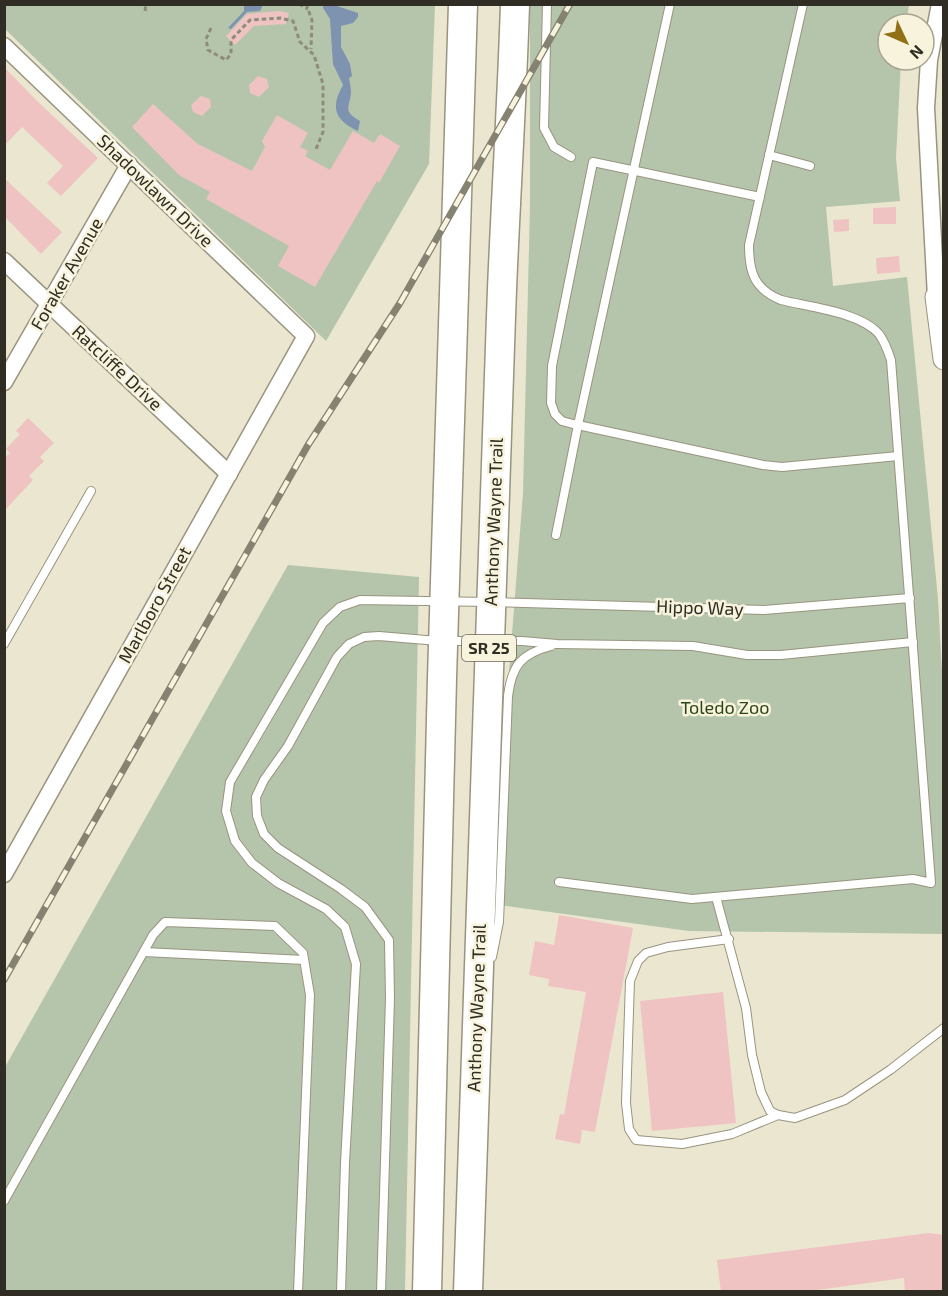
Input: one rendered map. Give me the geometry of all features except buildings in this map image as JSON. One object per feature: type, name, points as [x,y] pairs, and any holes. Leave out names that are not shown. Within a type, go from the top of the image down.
[{"type":"highway","name":"SR 25","points":[[427,1292],[444,601],[463,4]]},
{"type":"highway","name":"Anthony Wayne Trail","points":[[468,1292],[490,602],[506,172],[515,4]]},
{"type":"street","points":[[936,61],[940,4]]},
{"type":"street","name":"Shadowlawn Drive","points":[[4,46],[306,336]]},
{"type":"street","points":[[934,72],[926,108],[944,359]]},
{"type":"street","name":"Foraker Avenue","points":[[4,382],[129,165]]},
{"type":"street","name":"Ratcliffe Drive","points":[[4,261],[229,474]]},
{"type":"street","name":"Marlboro Street","points":[[4,874],[306,336]]},
{"type":"lane","points":[[547,4],[544,128],[554,147],[572,157]]},
{"type":"lane","points":[[556,535],[670,4]]},
{"type":"lane","points":[[559,882],[692,899],[913,879],[931,883],[891,360],[879,334],[867,324],[855,318],[770,296],[754,278],[749,263],[749,245],[803,4]]},
{"type":"lane","points":[[769,155],[810,166]]},
{"type":"lane","points":[[760,197],[593,162],[552,366],[551,403],[555,414],[562,421],[578,425],[782,467],[898,456]]},
{"type":"lane","points":[[4,644],[91,491]]},
{"type":"lane","name":"Hippo Way","points":[[341,1292],[345,1163],[356,964],[345,927],[326,909],[278,883],[252,863],[235,841],[226,811],[230,782],[323,623],[340,608],[360,600],[764,610],[910,598]]},
{"type":"lane","points":[[381,1292],[390,998],[389,940],[365,907],[292,858],[264,834],[257,816],[256,797],[264,780],[288,746],[337,657],[349,644],[363,637],[379,636],[443,641],[693,646],[747,655],[781,655],[913,642]]},
{"type":"lane","points":[[490,966],[499,922],[508,696],[511,676],[519,662],[533,651],[557,644]]},
{"type":"lane","points":[[716,897],[746,1008],[752,1055],[761,1092],[770,1111],[795,1118],[845,1100],[890,1070],[944,1028]]},
{"type":"lane","points":[[4,1201],[153,935],[165,922],[275,926],[303,953],[310,995],[298,1292]]},
{"type":"lane","points":[[729,939],[668,947],[646,953],[638,961],[630,981],[627,1022],[626,1103],[629,1129],[636,1140],[682,1144],[732,1134],[778,1115]]},
{"type":"lane","points":[[144,952],[304,960]]},
{"type":"lane","points":[[476,1031],[488,977]]},
{"type":"path","points":[[145,11],[146,4]]},
{"type":"path","points":[[299,4],[308,9]]},
{"type":"path","points":[[306,4],[312,20],[311,50],[322,84],[323,132],[316,149]]},
{"type":"path","points":[[212,28],[206,39],[208,50],[226,60],[231,54],[231,40],[250,20],[280,18],[292,21],[300,42],[311,50]]},
{"type":"green space","points":[[4,5],[435,5],[429,164],[326,341],[5,29]]},
{"type":"green space","name":"Toledo Zoo","points":[[530,5],[909,5],[908,12],[876,12],[876,72],[900,72],[896,158],[900,201],[826,207],[833,286],[907,277],[938,599],[943,690],[943,934],[689,931],[491,904],[523,493],[530,206]]},
{"type":"green space","points":[[288,565],[419,577],[405,1291],[5,1292],[5,1067]]},
{"type":"water","points":[[244,5],[263,5],[260,11],[247,12],[231,29],[228,28],[244,11]]},
{"type":"water","points":[[323,5],[334,5],[358,13],[353,23],[341,26],[341,47],[350,64],[352,76],[349,78],[351,93],[348,109],[351,115],[360,121],[358,131],[344,122],[337,112],[337,100],[343,85],[333,64],[330,19]]},
{"type":"railway","points":[[4,980],[308,445],[400,303],[570,4]]}]
